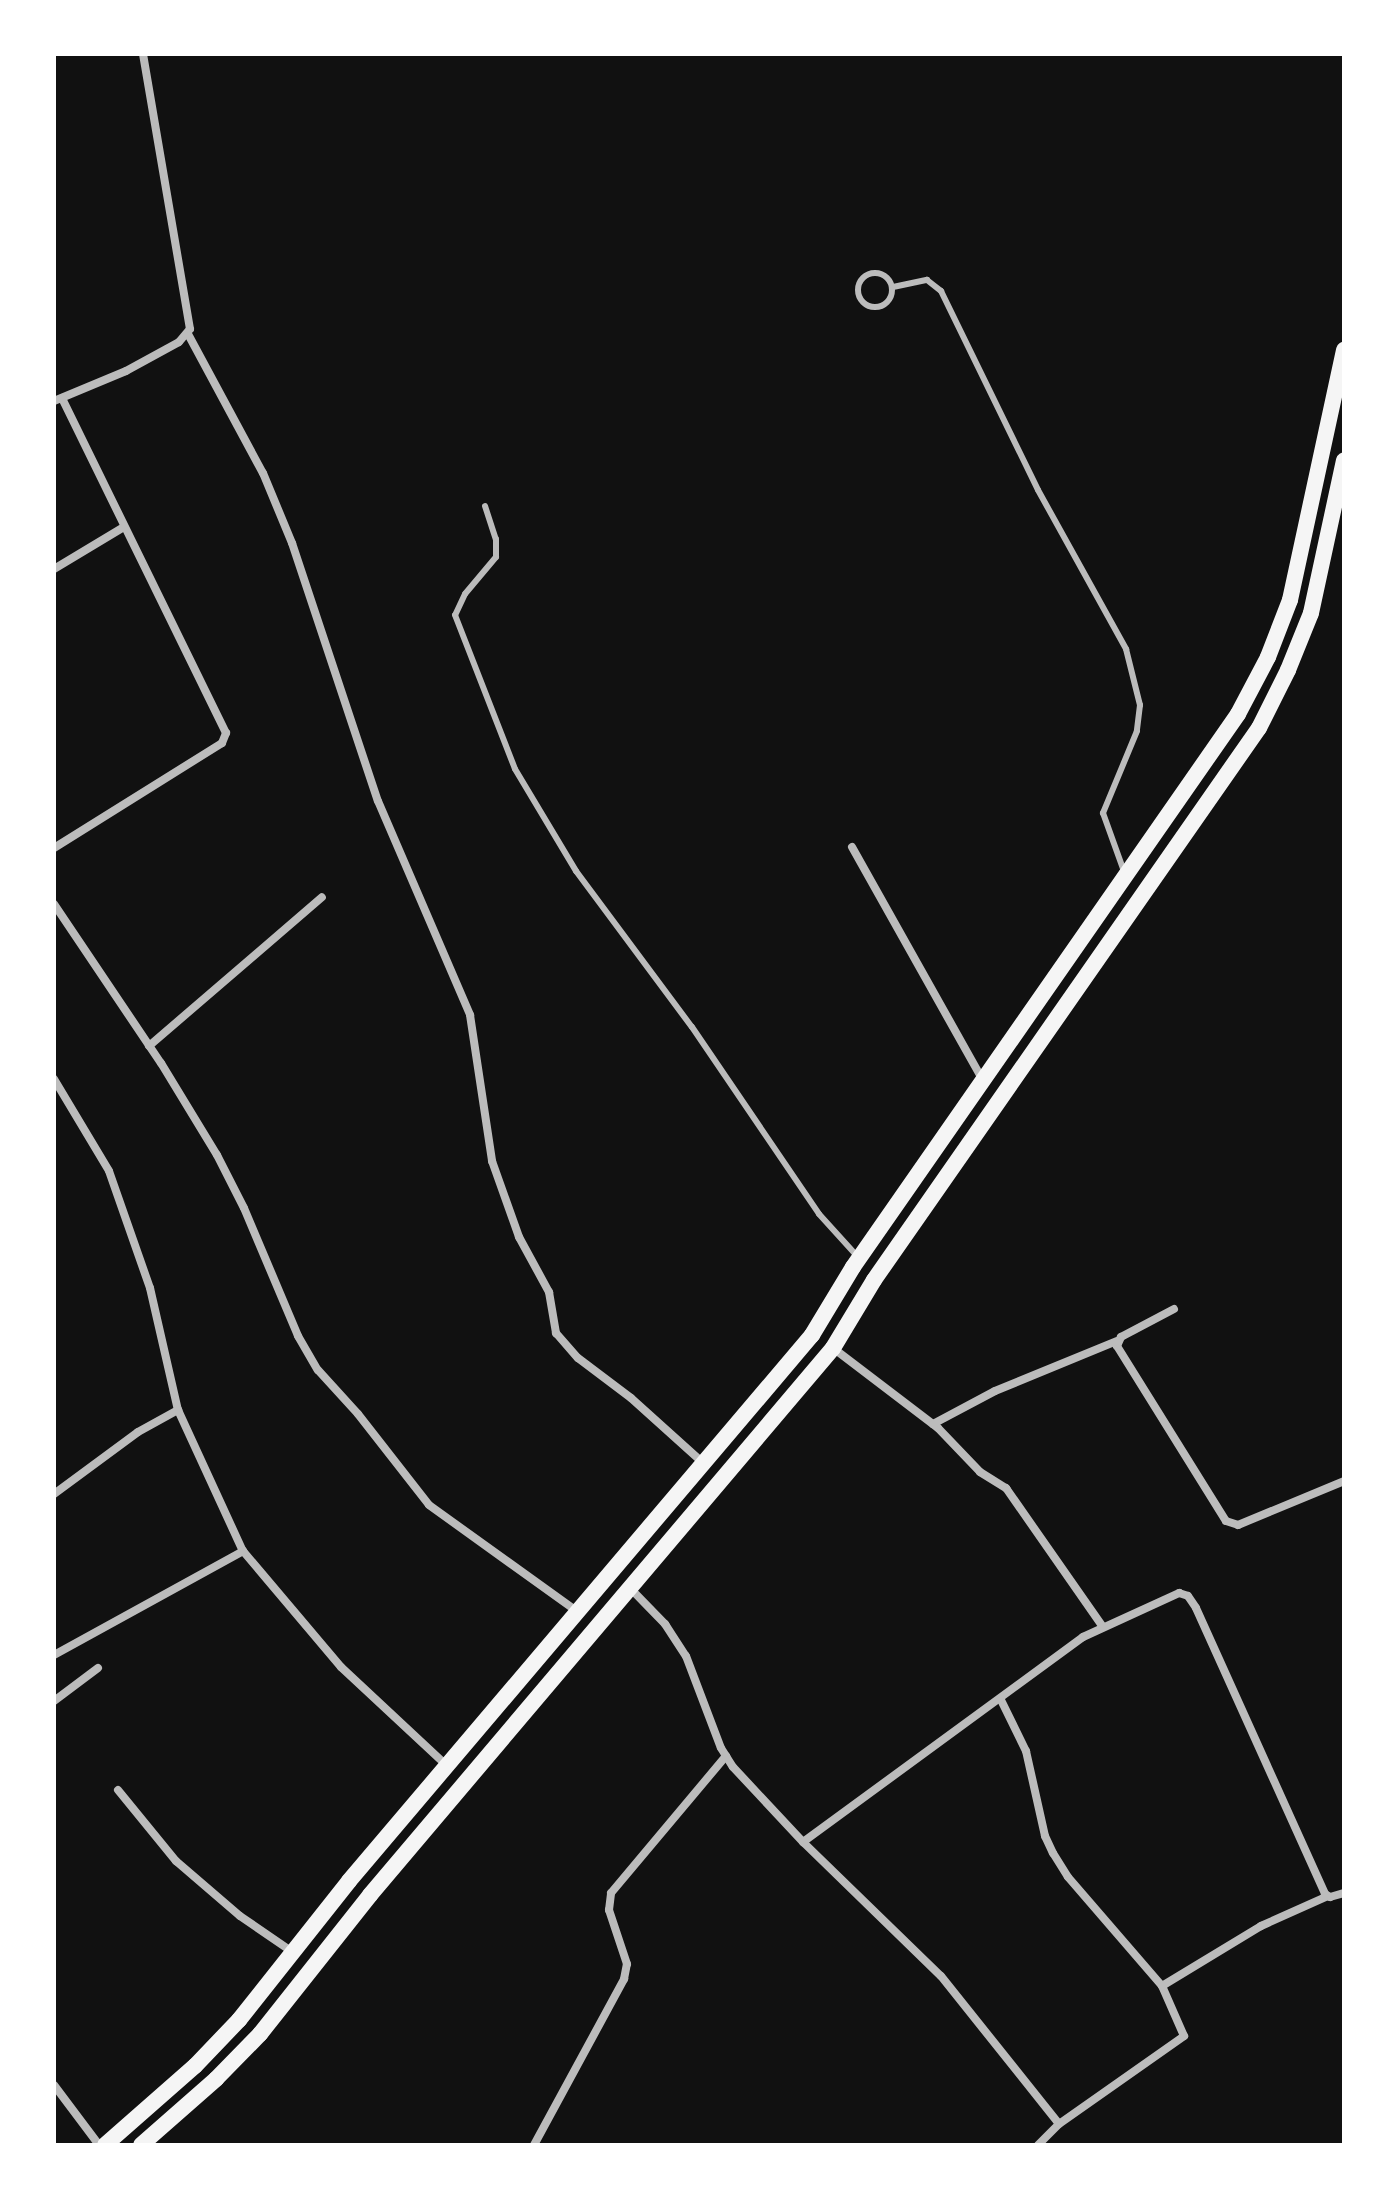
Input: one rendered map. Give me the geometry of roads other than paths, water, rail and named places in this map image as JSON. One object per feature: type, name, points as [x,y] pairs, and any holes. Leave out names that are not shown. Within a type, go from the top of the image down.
[{"type":"main road","points":[[102,2145],[195,2066],[295,1953],[349,1881],[812,1335],[859,1258],[1214,753],[1268,657],[1290,600],[1344,350]]},
{"type":"main road","points":[[141,2145],[216,2079],[260,2034],[370,1895],[833,1348],[874,1280],[1259,728],[1288,670],[1311,613],[1344,461]]},
{"type":"street","points":[[143,54],[190,325],[188,334],[232,412],[286,529],[378,801],[470,1015],[492,1161],[519,1237],[549,1292],[556,1333],[578,1358],[631,1398],[702,1462]]},
{"type":"street","points":[[54,848],[225,737],[172,618],[58,400],[126,371],[188,334]]},
{"type":"street","points":[[54,569],[124,527]]},
{"type":"street","points":[[852,847],[984,1081]]},
{"type":"street","points":[[149,1046],[322,897]]},
{"type":"street","points":[[54,904],[217,1155],[244,1208],[298,1336],[318,1370],[358,1414],[429,1505],[578,1612]]},
{"type":"street","points":[[54,1079],[109,1171],[134,1235],[178,1410],[243,1551],[341,1667],[448,1767]]},
{"type":"street","points":[[933,1424],[995,1391],[1117,1341],[1174,1309]]},
{"type":"street","points":[[1117,1341],[1119,1351],[1228,1523],[1238,1525],[1344,1481]]},
{"type":"street","points":[[833,1348],[933,1424],[976,1468],[1010,1493],[1103,1627]]},
{"type":"street","points":[[54,1494],[138,1432],[178,1410]]},
{"type":"street","points":[[54,1655],[243,1551]]},
{"type":"street","points":[[629,1587],[665,1624],[686,1656],[726,1756],[803,1842],[941,1976],[1059,2124]]},
{"type":"street","points":[[803,1842],[1083,1637],[1175,1593],[1192,1600],[1328,1896]]},
{"type":"street","points":[[54,1701],[98,1668]]},
{"type":"street","points":[[1001,1700],[1026,1751],[1045,1836],[1053,1853],[1068,1877],[1162,1986],[1184,2036],[1059,2124],[1038,2145]]},
{"type":"street","points":[[534,2145],[624,1979],[627,1964],[609,1910],[611,1893],[726,1756]]},
{"type":"street","points":[[118,1790],[176,1861],[240,1916],[295,1953]]},
{"type":"street","points":[[1162,1986],[1261,1926],[1328,1896],[1344,1893]]},
{"type":"street","points":[[54,2085],[102,2145]]},
{"type":"lane","points":[[874,273],[882,274],[893,287],[892,295],[881,307],[865,304],[858,289],[860,281],[874,273]]},
{"type":"lane","points":[[893,287],[927,280],[941,291],[1038,490],[1126,649],[1140,705],[1137,731],[1103,813],[1127,877]]},
{"type":"lane","points":[[485,506],[494,530],[496,557],[465,594],[455,615],[515,769],[536,809],[584,883],[692,1027],[819,1214],[859,1258]]}]
